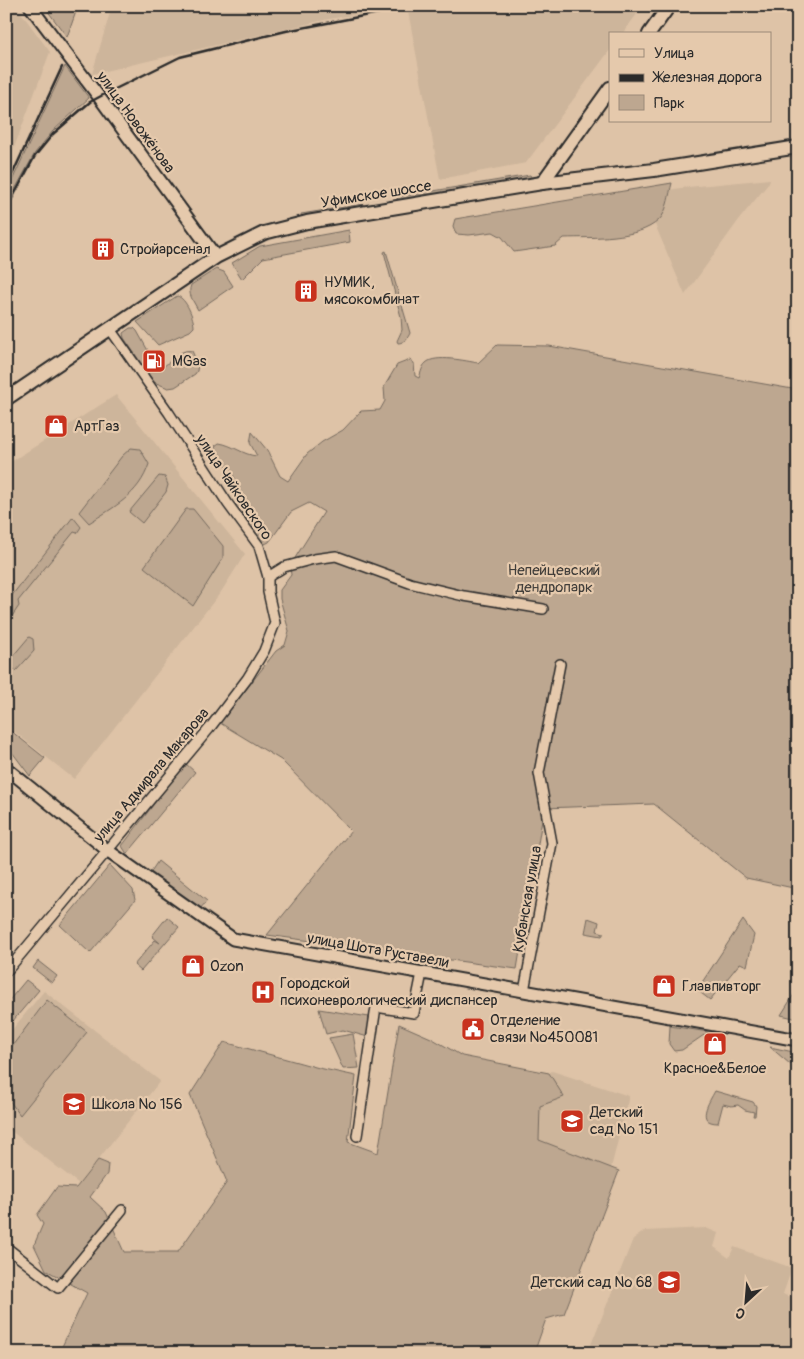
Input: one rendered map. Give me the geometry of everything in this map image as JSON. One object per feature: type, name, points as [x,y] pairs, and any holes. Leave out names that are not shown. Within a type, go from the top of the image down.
[{"type":"main road","points":[[650,32],[669,6]]},
{"type":"main road","points":[[542,183],[609,89]]},
{"type":"main road","name":"Уфимское шоссе","points":[[6,399],[216,257],[264,233],[306,222],[542,183],[654,170],[798,147]]},
{"type":"street","name":"улица Новожёнова","points":[[30,6],[216,257]]},
{"type":"street","name":"улица Чайковского","points":[[110,329],[258,546],[268,577]]},
{"type":"street","points":[[268,577],[284,568],[314,559],[336,556],[410,583],[464,596],[543,609]]},
{"type":"street","name":"улица Адмирала Макарова","points":[[6,972],[209,728],[247,679],[264,651],[275,623],[268,592],[268,577]]},
{"type":"street","name":"Кубанская улица","points":[[524,991],[552,843],[539,773],[560,664]]},
{"type":"street","name":"улица Шота Руставели","points":[[6,768],[107,850],[233,939],[798,1040]]},
{"type":"street","points":[[356,1136],[376,1007],[414,1013],[422,973]]},
{"type":"street","points":[[6,1247],[58,1288],[122,1210]]},
{"type":"shaded area","points":[[6,6],[16,6],[50,52],[6,169]]},
{"type":"shaded area","points":[[112,6],[405,6],[329,19],[92,74]]},
{"type":"shaded area","points":[[407,6],[643,6],[624,32],[609,32],[609,51],[526,163],[440,179]]},
{"type":"shaded area","points":[[770,179],[769,183],[741,217],[685,295],[642,194],[688,187]]},
{"type":"shaded area","points":[[116,395],[245,554],[221,592],[74,779],[6,725],[6,465]]},
{"type":"shaded area","name":"Школа № 156","points":[[44,991],[160,1081],[79,1184],[6,1127],[6,1037]]},
{"type":"shaded area","name":"Детский сад № 151","points":[[552,1071],[629,1096],[608,1180],[513,1146],[532,1085]]},
{"type":"shaded area","name":"Детский сад № 68","points":[[706,1228],[718,1233],[714,1247],[729,1258],[734,1247],[792,1268],[783,1294],[798,1301],[798,1338],[792,1353],[588,1352],[633,1239],[645,1231]]},
{"type":"green space","points":[[44,6],[78,6],[67,37]]},
{"type":"green space","points":[[65,66],[89,98],[53,131],[35,153],[6,206],[6,194]]},
{"type":"green space","points":[[530,175],[531,180],[398,202],[397,197]]},
{"type":"green space","points":[[672,183],[662,217],[650,226],[627,234],[564,238],[555,246],[514,252],[502,237],[493,232],[469,235],[456,234],[453,226],[455,219]]},
{"type":"green space","points":[[364,204],[361,209],[302,218],[301,214]]},
{"type":"green space","points":[[349,230],[350,242],[263,258],[242,279],[232,263],[260,246]]},
{"type":"green space","points":[[386,251],[410,333],[406,340],[400,343],[397,341],[402,330],[401,317],[384,252]]},
{"type":"green space","points":[[216,269],[224,272],[233,286],[198,310],[190,295],[191,285]]},
{"type":"green space","points":[[177,296],[183,300],[189,309],[194,327],[190,331],[158,345],[137,322]]},
{"type":"green space","points":[[130,328],[134,328],[137,331],[156,365],[160,367],[163,367],[184,351],[192,351],[198,364],[195,374],[175,387],[168,388],[154,382],[124,338],[123,333]]},
{"type":"green space","name":"Непейцевский дендропарк","points":[[497,345],[549,346],[798,390],[798,889],[746,878],[654,804],[544,808],[517,969],[267,935],[351,831],[281,760],[220,723],[276,651],[285,645],[289,631],[280,599],[280,590],[291,575],[290,566],[324,512],[309,503],[291,512],[269,542],[265,544],[256,540],[253,525],[235,509],[242,498],[233,475],[215,451],[215,446],[219,443],[224,444],[247,454],[257,456],[250,443],[252,432],[267,450],[280,476],[288,481],[307,454],[322,442],[343,430],[361,411],[380,410],[385,401],[384,387],[397,365],[410,360],[414,363],[415,376],[419,378],[424,366],[430,360],[451,359],[478,363]]},
{"type":"green space","points":[[131,448],[140,449],[149,464],[145,475],[125,499],[89,523],[79,512],[122,456]]},
{"type":"green space","points":[[159,476],[165,477],[168,485],[166,492],[142,523],[129,512]]},
{"type":"green space","points":[[186,509],[193,509],[223,546],[223,558],[193,606],[144,567]]},
{"type":"green space","points":[[73,517],[81,527],[77,533],[74,532],[18,601],[19,606],[6,625],[6,603]]},
{"type":"green space","points":[[29,637],[33,639],[34,651],[16,671],[7,663]]},
{"type":"green space","points":[[6,727],[45,758],[30,776],[6,744]]},
{"type":"green space","points":[[185,763],[195,772],[127,854],[122,846]]},
{"type":"green space","points":[[158,861],[207,901],[198,911],[150,873]]},
{"type":"green space","points":[[110,865],[133,890],[135,900],[90,953],[60,925]]},
{"type":"green space","points":[[167,917],[179,927],[141,971],[134,965],[155,940],[160,943],[152,936]]},
{"type":"green space","points":[[588,918],[599,922],[597,931],[604,933],[602,936],[585,933]]},
{"type":"green space","points":[[743,920],[754,935],[747,966],[740,963],[710,1000],[697,990]]},
{"type":"green space","points":[[38,961],[57,976],[52,983],[33,968]]},
{"type":"green space","points":[[26,980],[39,990],[6,1029],[6,1004]]},
{"type":"green space","points":[[798,988],[798,1019],[781,1015]]},
{"type":"green space","points":[[47,1000],[87,1032],[20,1115],[6,1096],[6,1054]]},
{"type":"green space","points":[[319,1009],[369,1017],[368,1037],[343,1030],[326,1034]]},
{"type":"green space","points":[[399,1024],[431,1038],[462,1056],[549,1073],[564,1097],[540,1106],[539,1140],[619,1171],[564,1314],[546,1319],[534,1353],[59,1353],[87,1293],[46,1270],[34,1245],[43,1224],[37,1215],[57,1187],[76,1188],[98,1160],[108,1164],[107,1174],[90,1197],[106,1212],[124,1252],[178,1252],[227,1182],[190,1095],[224,1042],[356,1076],[348,1142],[378,1153]]},
{"type":"green space","points":[[670,1026],[715,1033],[715,1037],[704,1035],[682,1050],[674,1051],[669,1044]]},
{"type":"green space","points":[[353,1034],[359,1068],[343,1069],[329,1038]]},
{"type":"green space","points":[[770,1047],[798,1053],[790,1064]]},
{"type":"green space","points":[[715,1091],[753,1102],[756,1106],[755,1116],[753,1116],[754,1112],[745,1110],[738,1105],[723,1104],[718,1123],[707,1120],[705,1116],[706,1111]]},
{"type":"railway","points":[[6,210],[35,156],[53,134],[90,102],[103,95],[180,57],[286,31],[415,6]]},
{"type":"railway","points":[[6,188],[62,67]]},
{"type":"place","name":"Стройарсенал","points":[[103,249]]},
{"type":"place","name":"НУМИК, мясокомбинат","points":[[306,291]]},
{"type":"place","name":"MGas","points":[[154,361]]},
{"type":"place","name":"АртГаз","points":[[56,426]]},
{"type":"place","name":"Ozon","points":[[193,966]]},
{"type":"place","name":"Главпивторг","points":[[664,986]]},
{"type":"place","name":"Городской психоневрологический диспансер","points":[[263,992]]},
{"type":"place","name":"Отделение связи №450081","points":[[473,1029]]},
{"type":"place","name":"Красное&Белое","points":[[715,1044]]},
{"type":"place","name":"Школа № 156","points":[[74,1104]]},
{"type":"place","name":"Детский сад № 151","points":[[572,1121]]},
{"type":"place","name":"Детский сад № 68","points":[[669,1282]]}]
